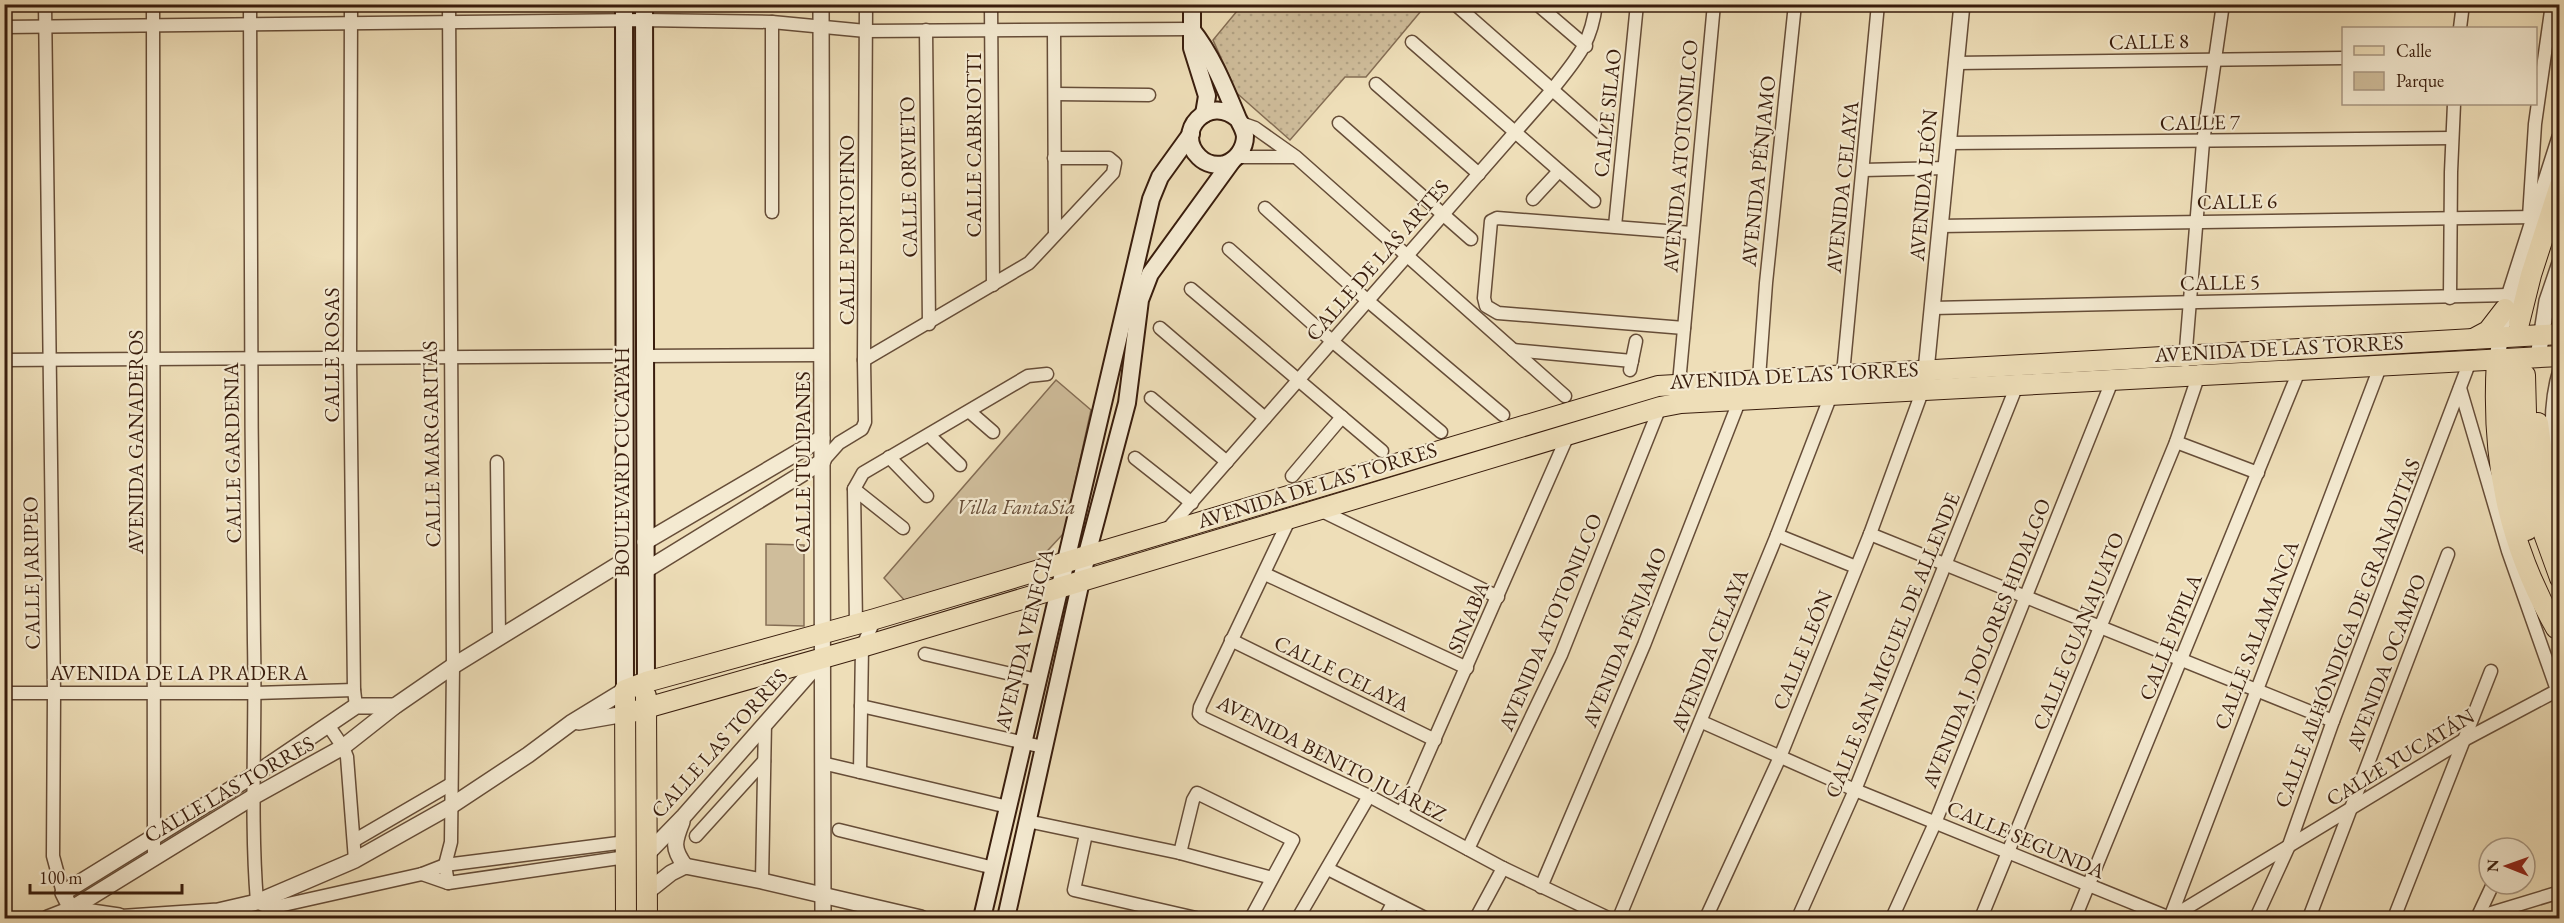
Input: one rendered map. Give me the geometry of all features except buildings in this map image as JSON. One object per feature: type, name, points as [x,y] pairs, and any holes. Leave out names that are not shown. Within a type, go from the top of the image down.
[{"type":"main road","points":[[1192,4],[1192,48],[1207,96],[1204,114]]},
{"type":"main road","name":"BOULEVARD CUCAPAH","points":[[624,12],[626,918]]},
{"type":"main road","name":"BOULEVARD CUCAPAH","points":[[644,12],[647,918]]},
{"type":"main road","points":[[1191,29],[1204,45],[1233,103],[1244,132],[1244,143],[1234,159],[1214,164],[1203,160],[1194,152],[1191,134],[1195,122],[1204,114],[1221,110],[1232,114],[1239,121]]},
{"type":"main road","name":"AVENIDA VENECIA","points":[[982,918],[1151,199],[1160,177],[1191,134]]},
{"type":"main road","name":"AVENIDA VENECIA","points":[[1006,918],[1087,554],[1127,403],[1137,313],[1144,287],[1150,274],[1234,159]]},
{"type":"main road","points":[[2537,330],[2531,275],[2559,185]]},
{"type":"main road","points":[[2537,330],[2538,293],[2559,229]]},
{"type":"main road","points":[[2466,340],[2488,331],[2507,302]]},
{"type":"main road","name":"AVENIDA DE LAS TORRES","points":[[625,690],[646,682],[866,621],[1658,386],[1759,378],[2501,339],[2537,330]]},
{"type":"main road","name":"AVENIDA DE LAS TORRES","points":[[625,714],[862,647],[1660,407],[1681,403],[1922,392],[2559,356]]},
{"type":"main road","points":[[2538,357],[2540,448],[2546,484],[2559,534]]},
{"type":"main road","points":[[2497,359],[2495,421],[2497,454],[2506,501],[2536,593],[2558,634]]},
{"type":"main road","points":[[2558,634],[2523,515],[2511,441],[2518,375],[2527,451],[2539,520],[2559,578]]},
{"type":"street","name":"CALLE JARIPEO","points":[[45,4],[54,693],[53,856],[63,893],[71,909]]},
{"type":"street","name":"AVENIDA GANADEROS","points":[[153,4],[154,857]]},
{"type":"street","name":"CALLE GARDENIA","points":[[250,4],[249,358],[257,902]]},
{"type":"street","name":"CALLE ROSAS","points":[[351,4],[350,359],[356,706]]},
{"type":"street","name":"CALLE MARGARITAS","points":[[448,883],[446,866],[451,842],[453,666],[449,4]]},
{"type":"street","name":"CALLE TULIPANES","points":[[821,4],[824,918]]},
{"type":"street","name":"CALLE PORTOFINO","points":[[823,461],[839,443],[862,429],[865,422],[866,4]]},
{"type":"street","name":"CALLE CABRIOTTI","points":[[992,4],[993,285]]},
{"type":"street","points":[[1455,4],[1607,138]]},
{"type":"street","points":[[1537,4],[1586,46]]},
{"type":"street","name":"CALLE DE LAS ARTES","points":[[1167,530],[1552,90],[1586,46],[1596,4]]},
{"type":"street","name":"CALLE SILAO","points":[[1615,226],[1637,4]]},
{"type":"street","name":"AVENIDA ATOTONILCO","points":[[1679,383],[1714,4]]},
{"type":"street","name":"AVENIDA PÉNJAMO","points":[[1759,378],[1766,283],[1795,4]]},
{"type":"street","name":"AVENIDA CELAYA","points":[[1843,374],[1878,4]]},
{"type":"street","name":"AVENIDA LEÓN","points":[[1922,392],[1927,369],[1962,4]]},
{"type":"street","name":"CALLE GUANAJUATO","points":[[1981,918],[2009,855],[2176,442],[2192,377],[2194,355],[2189,302],[2195,221],[2203,141],[2223,4]]},
{"type":"street","points":[[2460,27],[2463,4]]},
{"type":"street","points":[[2532,218],[2535,124],[2552,4]]},
{"type":"street","points":[[4,27],[450,24],[644,12],[866,31],[1191,29]]},
{"type":"street","points":[[772,22],[772,212]]},
{"type":"street","name":"CALLE ORVIETO","points":[[926,30],[929,324]]},
{"type":"street","points":[[1054,31],[1055,234]]},
{"type":"street","points":[[1412,42],[1594,201]]},
{"type":"street","name":"CALLE 8","points":[[1955,63],[2342,58]]},
{"type":"street","points":[[1376,84],[1479,174]]},
{"type":"street","points":[[1055,94],[1149,95]]},
{"type":"street","points":[[2450,298],[2454,105]]},
{"type":"street","points":[[1239,121],[1255,128],[1296,158],[1565,396]]},
{"type":"street","points":[[1339,123],[1471,239]]},
{"type":"street","points":[[2497,359],[2507,302],[2559,137]]},
{"type":"street","name":"CALLE 7","points":[[1948,143],[2452,138]]},
{"type":"street","points":[[864,360],[929,324],[1029,263],[1113,172],[1115,163],[1109,158],[1054,158]]},
{"type":"street","points":[[1234,159],[1296,158]]},
{"type":"street","points":[[1863,170],[1946,168]]},
{"type":"street","points":[[1533,199],[1559,171]]},
{"type":"street","points":[[1264,208],[1368,301],[1503,415]]},
{"type":"street","name":"CALLE 6","points":[[1940,226],[2532,218]]},
{"type":"street","points":[[1684,328],[1498,313],[1486,306],[1484,297],[1493,219],[1692,233]]},
{"type":"street","points":[[1229,249],[1332,341],[1441,432]]},
{"type":"street","points":[[2538,357],[2537,330],[2553,301],[2559,263]]},
{"type":"street","points":[[1191,289],[1382,451]]},
{"type":"street","name":"CALLE 5","points":[[1932,308],[2450,298],[2507,302]]},
{"type":"street","points":[[1160,328],[1265,418]]},
{"type":"street","points":[[1513,351],[1631,365],[1636,341]]},
{"type":"street","points":[[645,356],[822,355]]},
{"type":"street","points":[[4,360],[623,356]]},
{"type":"street","name":"CALLE ALHÓNDIGA DE GRANADITAS","points":[[2256,918],[2288,848],[2333,721],[2470,361]]},
{"type":"street","name":"CALLE SALAMANCA","points":[[2170,918],[2380,367]]},
{"type":"street","points":[[2559,368],[2555,382],[2551,423],[2552,449],[2559,495]]},
{"type":"street","name":"CALLE PÍPILA","points":[[2075,918],[2299,371]]},
{"type":"street","points":[[860,772],[862,647],[866,621],[854,489],[862,473],[930,436],[1029,376],[1047,374]]},
{"type":"street","name":"AVENIDA J. DOLORES HIDALGO","points":[[1892,918],[1935,823],[2112,381]]},
{"type":"street","name":"CALLE SAN MIGUEL DE ALLENDE","points":[[1798,918],[1855,789],[2017,385]]},
{"type":"street","points":[[2460,388],[2508,551],[2558,689]]},
{"type":"street","name":"CALLE LEÓN","points":[[1706,918],[1780,757],[1869,534],[1922,392]]},
{"type":"street","name":"AVENIDA CELAYA","points":[[1619,918],[1702,722],[1831,395]]},
{"type":"street","points":[[1151,398],[1227,462]]},
{"type":"street","name":"AVENIDA PÉNJAMO","points":[[1541,887],[1644,645],[1740,399]]},
{"type":"street","name":"AVENIDA ATOTONILCO","points":[[1468,849],[1561,656],[1660,407]]},
{"type":"street","points":[[970,412],[993,432]]},
{"type":"street","points":[[1292,476],[1342,417]]},
{"type":"street","name":"SINABA","points":[[1402,813],[1568,435]]},
{"type":"street","points":[[930,436],[960,465]]},
{"type":"street","points":[[645,542],[822,438],[839,443]]},
{"type":"street","points":[[2176,442],[2258,473]]},
{"type":"street","points":[[889,457],[927,496]]},
{"type":"street","points":[[1135,458],[1192,503]]},
{"type":"street","points":[[646,570],[823,461]]},
{"type":"street","points":[[497,462],[499,636]]},
{"type":"street","points":[[1311,488],[1317,510],[1498,597]]},
{"type":"street","points":[[854,489],[903,528]]},
{"type":"street","name":"AVENIDA BENITO JUÁREZ","points":[[1290,518],[1265,574],[1231,640],[1200,707],[1199,714],[1203,718],[1369,796],[1503,868],[1608,918]]},
{"type":"street","points":[[1869,534],[2183,658],[2333,721]]},
{"type":"street","points":[[1777,535],[1856,567]]},
{"type":"street","name":"AVENIDA OCAMPO","points":[[2309,918],[2448,554]]},
{"type":"street","name":"CALLE LAS TORRES","points":[[48,918],[71,909],[254,797],[343,747],[395,706],[453,666],[624,561]]},
{"type":"street","points":[[1265,574],[1467,668]]},
{"type":"street","name":"CALLE CELAYA","points":[[1231,640],[1436,740]]},
{"type":"street","points":[[925,654],[1037,680]]},
{"type":"street","name":"CALLE LAS TORRES","points":[[647,854],[684,816],[823,658]]},
{"type":"street","points":[[2394,918],[2491,671]]},
{"type":"street","name":"CALLE YUCATÁN","points":[[2170,918],[2462,741],[2558,689]]},
{"type":"street","name":"AVENIDA DE LA PRADERA","points":[[4,693],[255,693],[354,690]]},
{"type":"street","points":[[71,909],[116,917],[195,914],[257,902],[354,860],[451,806],[528,755],[571,723],[625,690]]},
{"type":"street","points":[[356,706],[395,706]]},
{"type":"street","name":"CALLE LAS TORRES","points":[[63,893],[254,775],[356,706]]},
{"type":"street","points":[[861,706],[1043,747]]},
{"type":"street","points":[[571,723],[625,714]]},
{"type":"street","points":[[762,881],[765,722]]},
{"type":"street","name":"CALLE SEGUNDA","points":[[1702,722],[2009,855],[2170,918]]},
{"type":"street","points":[[328,725],[343,747],[347,758],[355,840],[354,860]]},
{"type":"street","points":[[696,836],[764,761]]},
{"type":"street","points":[[822,764],[1008,807]]},
{"type":"street","points":[[355,840],[451,784]]},
{"type":"street","points":[[1180,853],[1193,800],[1197,793],[1202,793],[1293,840],[1251,918]]},
{"type":"street","points":[[1298,918],[1369,796]]},
{"type":"street","points":[[684,816],[675,842],[679,858],[685,866]]},
{"type":"street","points":[[1027,821],[1180,853],[1272,878]]},
{"type":"street","points":[[839,830],[994,868]]},
{"type":"street","points":[[1086,834],[1074,890],[1196,918]]},
{"type":"street","points":[[257,902],[263,905],[279,906],[422,874],[446,866],[597,846],[626,849]]},
{"type":"street","points":[[597,846],[600,860]]},
{"type":"street","points":[[422,874],[448,883],[600,860],[626,849]]},
{"type":"street","points":[[647,892],[671,873],[685,866],[762,881],[921,918]]},
{"type":"street","points":[[1476,918],[1503,868]]},
{"type":"street","points":[[1328,869],[1425,918]]},
{"type":"street","points":[[2478,918],[2559,892]]},
{"type":"street","points":[[2478,918],[2488,896]]},
{"type":"street","points":[[1385,918],[1393,903]]},
{"type":"green space","points":[[1242,5],[1426,5],[1366,77],[1345,77],[1290,140],[1231,88],[1230,78],[1213,40]]},
{"type":"green space","name":"Villa FantaSia","points":[[1056,380],[1091,410],[1064,533],[1036,563],[906,602],[884,578]]},
{"type":"green space","points":[[766,544],[804,545],[804,626],[766,625]]}]
